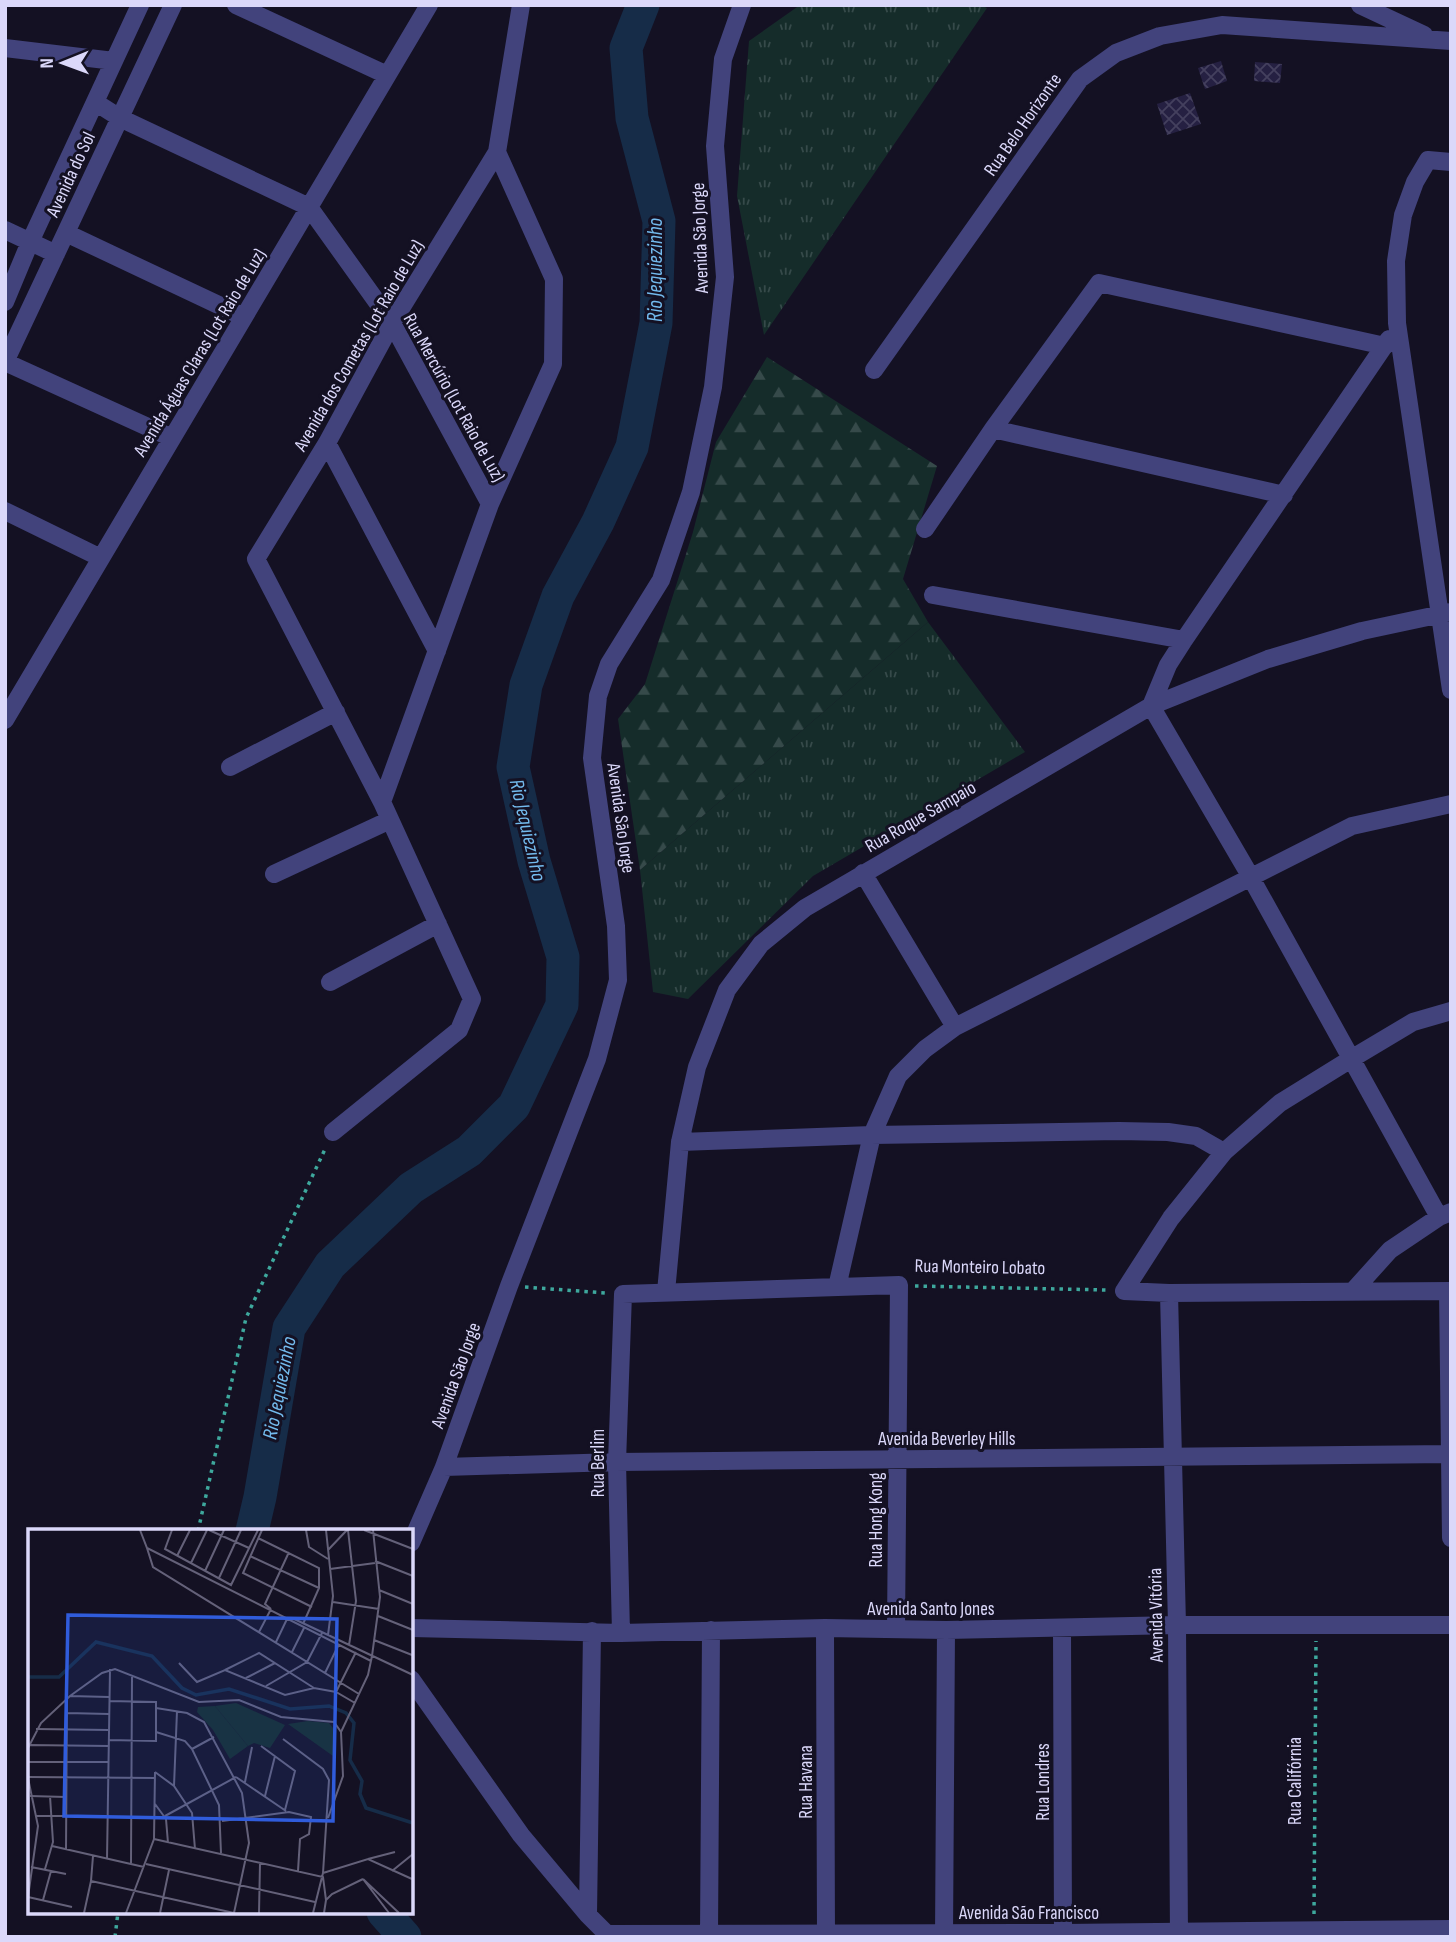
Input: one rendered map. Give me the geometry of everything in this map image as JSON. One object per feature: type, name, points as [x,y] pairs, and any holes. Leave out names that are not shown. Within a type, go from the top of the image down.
[{"type":"street","name":"Avenida do Sol","points":[[5,302],[140,5]]},
{"type":"street","name":"Avenida do Sol","points":[[5,362],[173,5]]},
{"type":"street","points":[[236,5],[387,75]]},
{"type":"street","name":"Avenida Águas Claras (Lot Raio de Luz)","points":[[5,720],[429,5]]},
{"type":"street","points":[[382,802],[491,504],[554,364],[554,279],[497,152],[521,5]]},
{"type":"street","name":"Avenida São Jorge","points":[[413,1539],[444,1467],[509,1286],[597,1059],[618,980],[615,926],[592,758],[598,695],[609,664],[662,580],[691,492],[713,387],[725,277],[715,146],[723,60],[742,5]]},
{"type":"street","points":[[1360,5],[1444,41]]},
{"type":"street","name":"Rua Belo Horizonte","points":[[874,370],[1080,79],[1116,53],[1160,36],[1222,25],[1444,41]]},
{"type":"street","points":[[5,48],[114,61]]},
{"type":"street","points":[[95,102],[120,118],[309,207]]},
{"type":"street","name":"Avenida dos Cometas (Lot Raio de Luz)","points":[[335,712],[256,559],[327,443],[392,323],[497,152]]},
{"type":"street","points":[[1451,162],[1428,160],[1415,182],[1403,215],[1396,261],[1397,323],[1445,612],[1451,690]]},
{"type":"street","name":"Rua Mercúrio (Lot Raio de Luz)","points":[[309,207],[392,323],[491,504]]},
{"type":"street","points":[[5,230],[56,254]]},
{"type":"street","points":[[66,233],[244,317]]},
{"type":"street","points":[[925,528],[1099,283],[1385,346]]},
{"type":"street","points":[[1353,1291],[1390,1250],[1445,1215],[1351,1059],[1151,706],[1168,665],[1184,640],[1385,346],[1397,323]]},
{"type":"street","points":[[5,362],[172,438]]},
{"type":"street","points":[[993,429],[1284,495]]},
{"type":"street","points":[[327,443],[437,651]]},
{"type":"street","points":[[5,511],[101,558]]},
{"type":"street","points":[[933,595],[1184,640]]},
{"type":"street","name":"Rua Roque Sampaio","points":[[666,1293],[680,1142],[697,1067],[727,990],[761,944],[804,908],[1151,706],[1268,659],[1362,631],[1445,612]]},
{"type":"street","points":[[230,767],[335,712],[382,802],[472,999],[459,1030],[333,1132]]},
{"type":"street","points":[[837,1287],[872,1135],[898,1076],[925,1049],[955,1027],[1352,826],[1451,804]]},
{"type":"street","points":[[274,874],[390,820]]},
{"type":"street","points":[[863,873],[955,1027]]},
{"type":"street","points":[[330,982],[439,924]]},
{"type":"street","points":[[1124,1291],[1171,1218],[1224,1152],[1280,1103],[1413,1022],[1451,1011]]},
{"type":"street","points":[[680,1142],[872,1135],[1119,1131],[1168,1132],[1196,1136],[1224,1152]]},
{"type":"street","name":"Rua Monteiro Lobato","points":[[623,1294],[899,1285]]},
{"type":"street","name":"Rua Hong Kong","points":[[896,1628],[899,1285]]},
{"type":"street","points":[[1124,1291],[1450,1292],[1451,1538]]},
{"type":"street","name":"Avenida Vitória","points":[[1169,1293],[1177,1625],[1179,1934]]},
{"type":"street","name":"Rua Berlim","points":[[621,1633],[617,1462],[623,1294]]},
{"type":"street","name":"Avenida Beverley Hills","points":[[444,1467],[617,1462],[1450,1454]]},
{"type":"street","name":"Avenida Santo Jones","points":[[413,1628],[621,1633],[825,1628],[946,1630],[1177,1625],[1451,1625]]},
{"type":"street","name":"Rua Havana","points":[[825,1628],[826,1935]]},
{"type":"street","name":"Rua Londres","points":[[1062,1628],[1063,1935]]},
{"type":"street","points":[[709,1935],[711,1630]]},
{"type":"street","points":[[944,1935],[946,1630]]},
{"type":"street","points":[[588,1914],[593,1631]]},
{"type":"street","points":[[413,1682],[521,1835],[609,1935]]},
{"type":"street","name":"Avenida São Francisco","points":[[609,1935],[1314,1934],[1451,1929]]},
{"type":"path","points":[[198,1529],[246,1318],[333,1132]]},
{"type":"path","name":"Rua Monteiro Lobato","points":[[899,1285],[1124,1291]]},
{"type":"path","points":[[509,1286],[623,1294]]},
{"type":"path","name":"Rua Califórnia","points":[[1314,1934],[1316,1625]]},
{"type":"path","points":[[115,1937],[117,1914]]},
{"type":"green space","points":[[800,5],[980,5],[987,8],[764,335],[737,196],[749,41]]},
{"type":"green space","points":[[767,357],[937,466],[903,579],[928,622],[640,870],[618,719],[645,684],[693,532],[716,442]]},
{"type":"green space","points":[[928,622],[1025,752],[813,876],[688,999],[653,992],[640,870]]},
{"type":"building","points":[[1221,61],[1227,81],[1205,89],[1198,68]]},
{"type":"building","points":[[1255,62],[1282,64],[1280,83],[1254,81]]},
{"type":"building","points":[[1190,93],[1201,124],[1167,135],[1157,104]]},
{"type":"waterway","name":"Rio Jequiezinho","points":[[252,1529],[289,1328],[330,1265],[411,1188],[469,1151],[514,1106],[562,1005],[563,957],[534,861],[513,767],[526,685],[558,596],[598,522],[632,447],[656,323],[659,221],[632,118],[626,48],[643,5]]},
{"type":"waterway","name":"Rio Jequiezinho","points":[[385,1914],[405,1937]]}]
